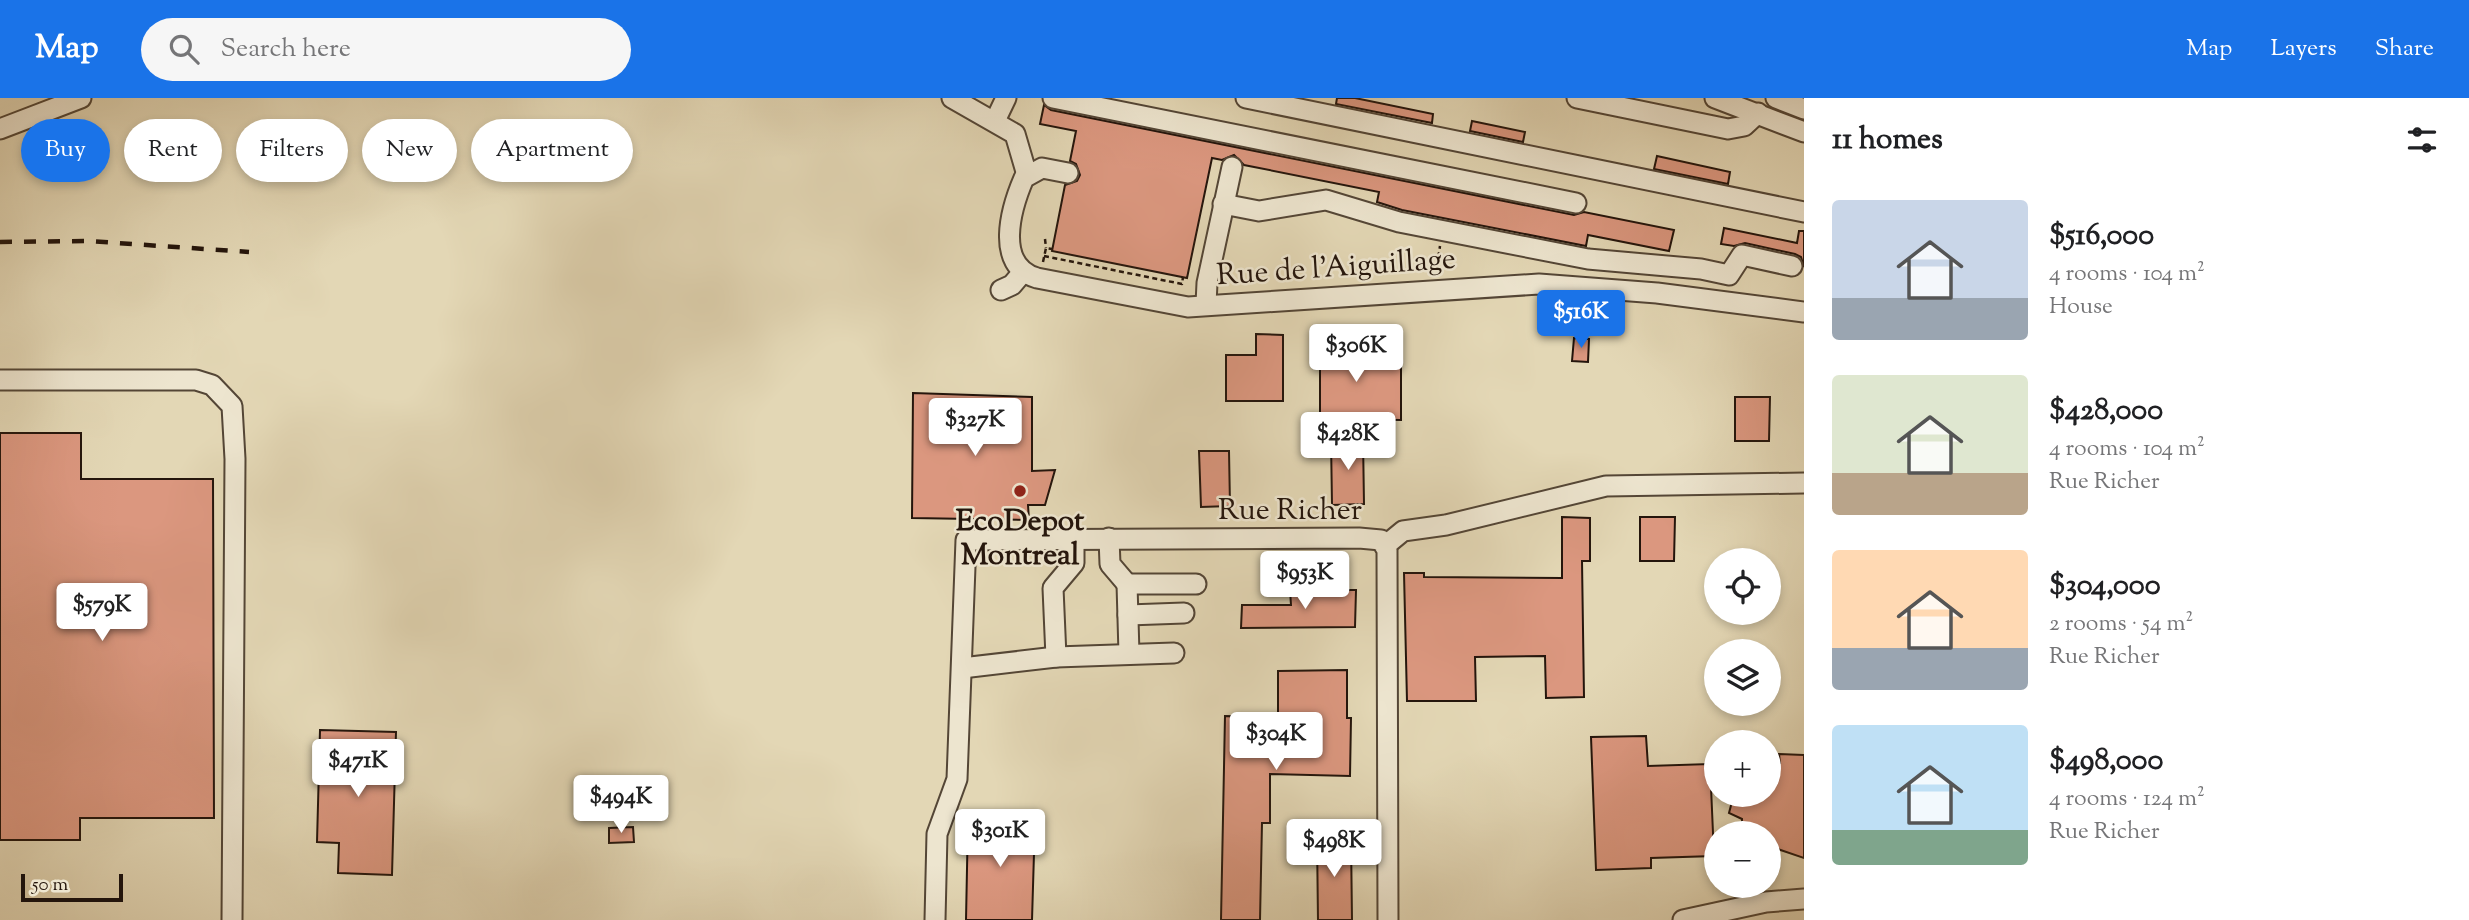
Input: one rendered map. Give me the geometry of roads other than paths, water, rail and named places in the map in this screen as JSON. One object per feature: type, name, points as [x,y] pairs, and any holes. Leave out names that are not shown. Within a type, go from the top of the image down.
[{"type":"street","points":[[0,129],[81,98]]},
{"type":"street","points":[[952,98],[995,121],[1018,139],[1027,175]]},
{"type":"street","points":[[995,121],[1006,98]]},
{"type":"street","points":[[1053,98],[1576,203]]},
{"type":"street","points":[[1247,98],[1804,212]]},
{"type":"street","points":[[1577,98],[1732,129],[1744,126],[1758,113]]},
{"type":"street","points":[[1648,98],[1671,117]]},
{"type":"street","points":[[1715,98],[1804,132]]},
{"type":"street","points":[[1776,98],[1804,109]]},
{"type":"street","points":[[1206,304],[1232,167]]},
{"type":"street","points":[[1032,271],[1014,263],[1010,247],[1013,216],[1022,181],[1027,175],[1042,168],[1068,173]]},
{"type":"street","points":[[1223,204],[1259,211],[1326,200],[1399,222],[1588,259],[1701,269],[1729,275]]},
{"type":"street","points":[[1724,301],[1729,275],[1742,255],[1792,266]]},
{"type":"street","points":[[1000,290],[1032,271]]},
{"type":"street","name":"Rue de l'Aiguillage","points":[[1032,271],[1180,306],[1530,284],[1633,291],[1804,312]]},
{"type":"street","points":[[0,380],[196,380],[212,385],[232,406],[235,459],[232,920]]},
{"type":"street","points":[[1386,545],[1404,531],[1446,525],[1606,486],[1804,483]]},
{"type":"street","points":[[1056,657],[1053,588],[1074,563],[1074,538]]},
{"type":"street","points":[[1109,538],[1110,564],[1127,584],[1129,654]]},
{"type":"street","name":"Rue Richer","points":[[962,668],[967,540],[1369,538],[1386,545],[1388,920]]},
{"type":"street","points":[[1127,584],[1196,584]]},
{"type":"street","points":[[1128,615],[1184,613]]},
{"type":"street","points":[[935,920],[937,834],[957,779],[962,668],[1056,657],[1174,653]]},
{"type":"street","points":[[1684,920],[1766,902],[1804,899]]},
{"type":"railway","points":[[0,242],[88,241],[249,252]]},
{"type":"place","name":"EcoDepot Montreal","points":[[1020,491]]}]
